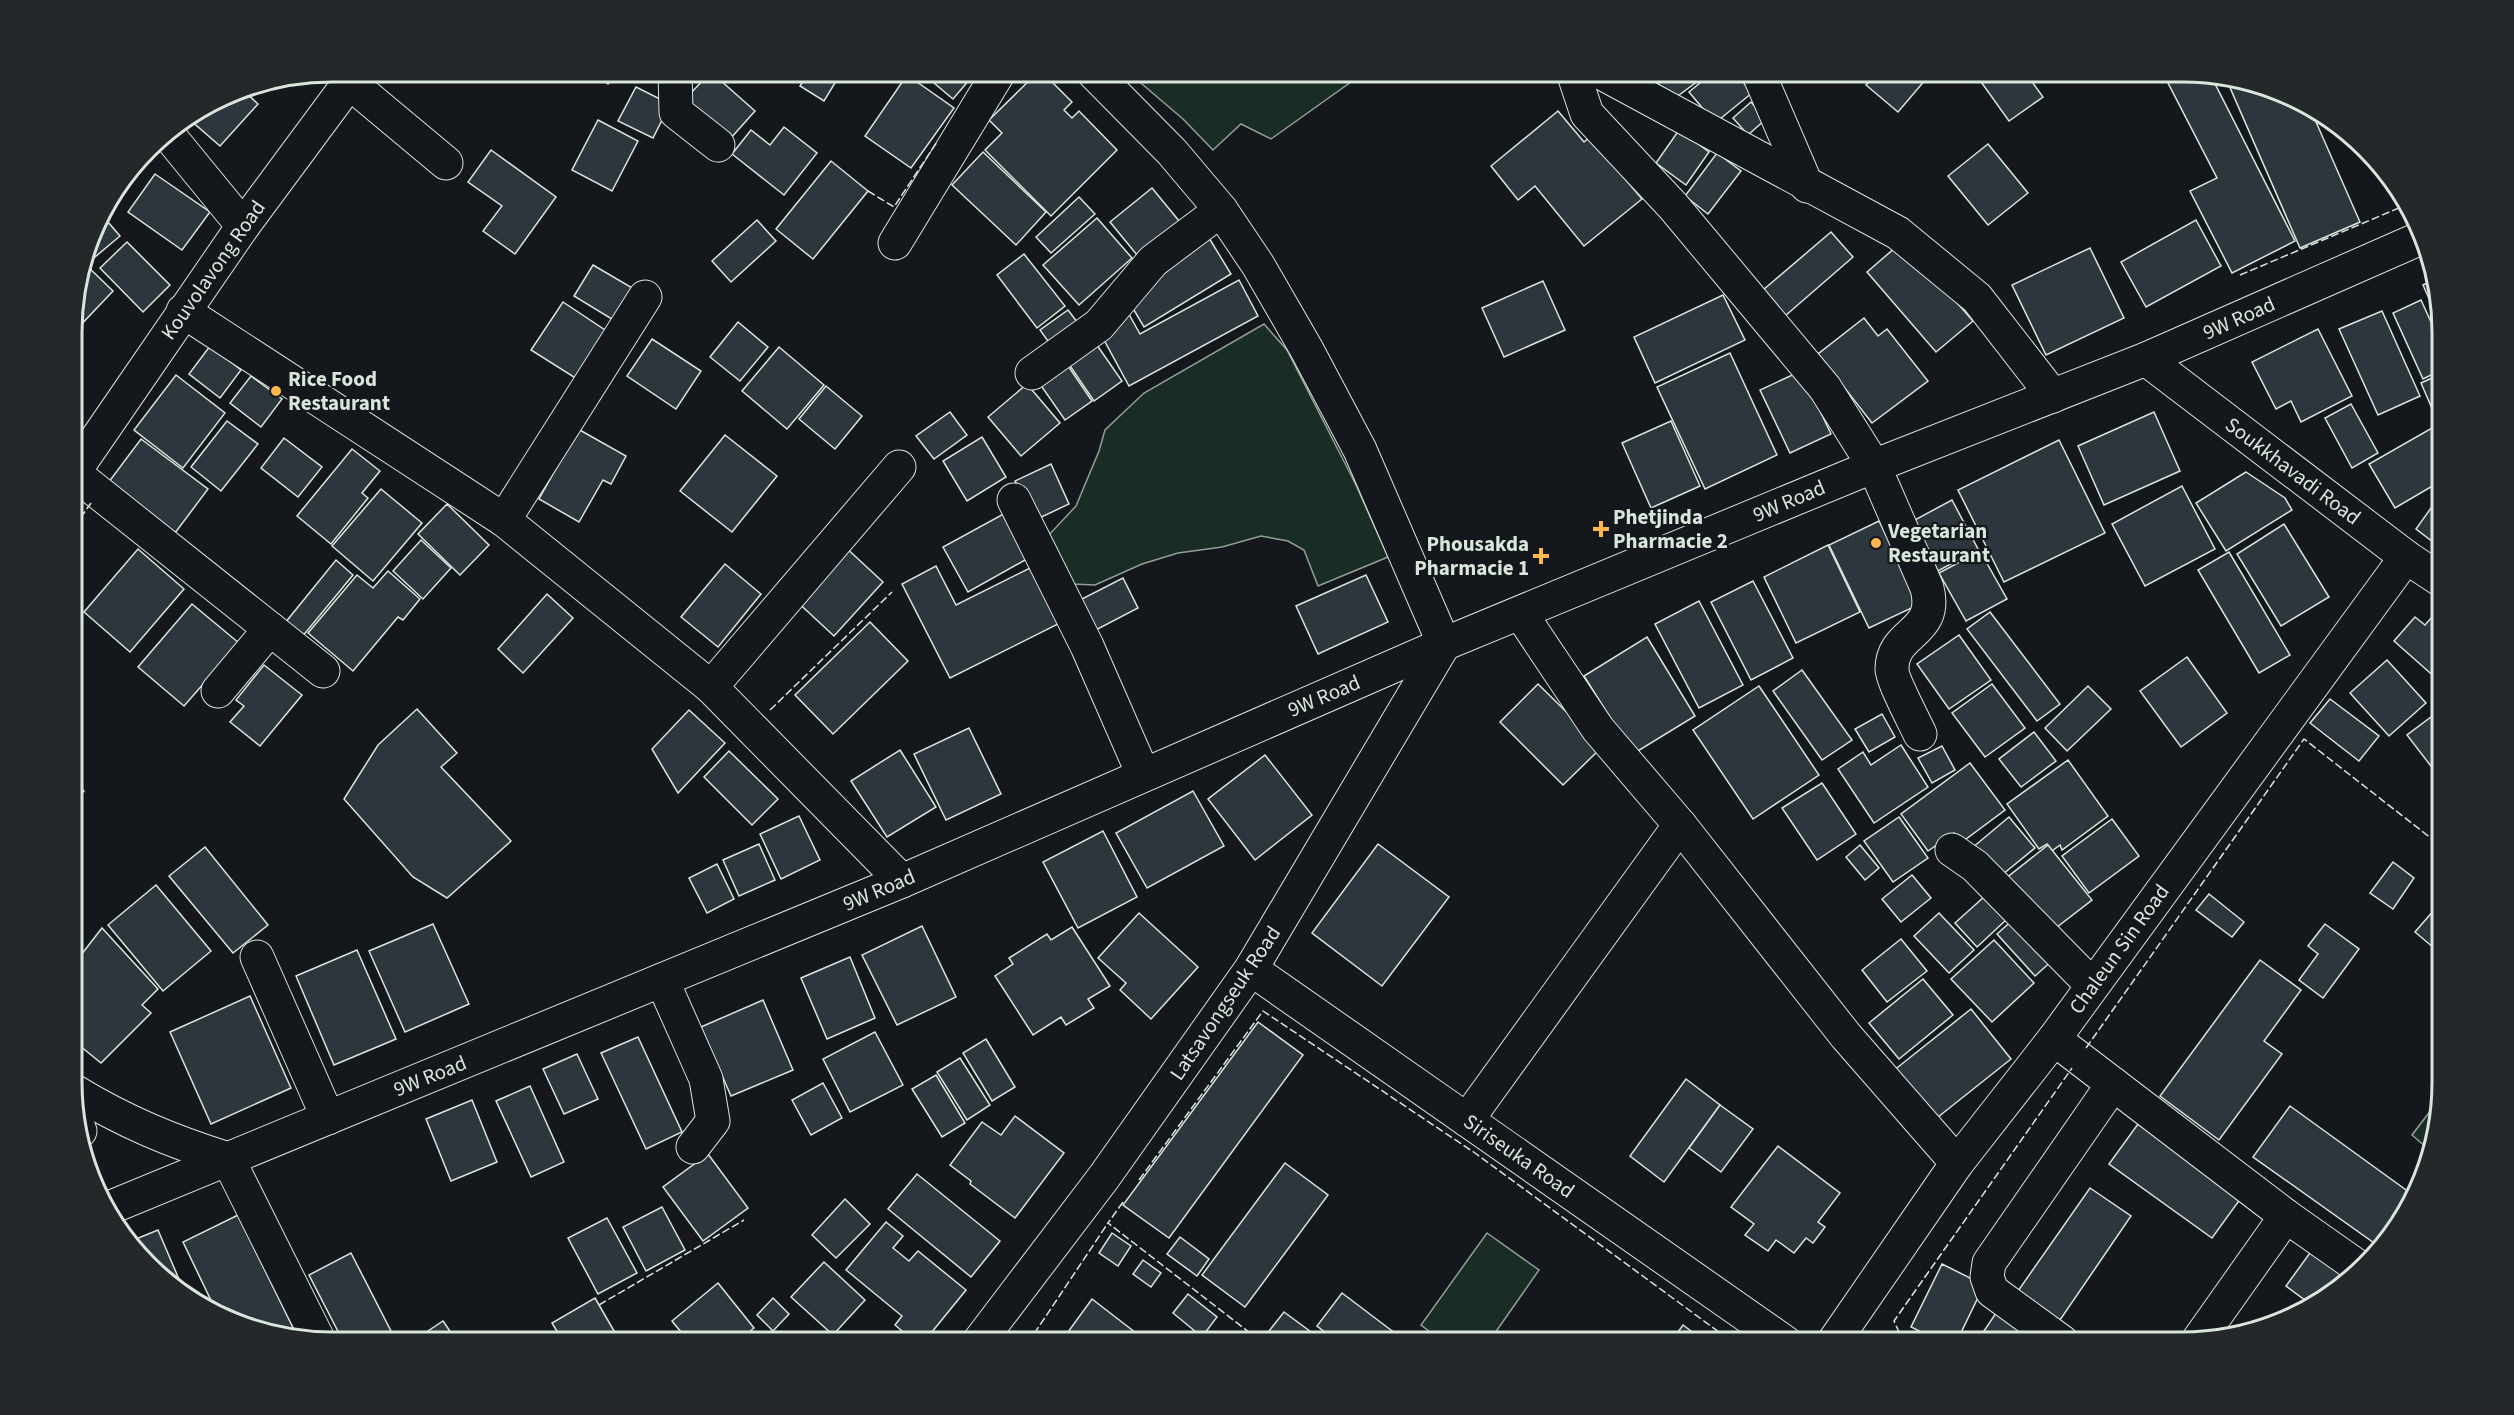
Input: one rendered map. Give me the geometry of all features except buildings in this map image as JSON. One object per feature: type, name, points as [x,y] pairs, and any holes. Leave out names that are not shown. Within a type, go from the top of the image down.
[{"type":"street","name":"Kouvolavong Road","points":[[82,460],[243,226],[349,82]]},
{"type":"street","points":[[358,82],[447,163]]},
{"type":"street","points":[[675,82],[676,112],[718,145]]},
{"type":"street","points":[[895,243],[993,82]]},
{"type":"street","points":[[1103,82],[1172,152],[1221,210],[1263,275],[1360,450],[1444,644]]},
{"type":"street","points":[[1576,82],[1587,114],[1673,206],[1826,387],[1874,466],[1931,602],[1928,615],[1918,628],[1897,647],[1891,670],[1920,734]]},
{"type":"street","points":[[1618,82],[1807,186],[1898,233],[1977,298],[2053,396]]},
{"type":"street","points":[[1762,82],[1807,186]]},
{"type":"street","points":[[173,140],[243,226]]},
{"type":"street","points":[[1032,373],[1099,324],[1153,261],[1221,210]]},
{"type":"street","name":"9W Road","points":[[115,1206],[902,881],[1444,644],[1874,466],[2146,359],[2414,241]]},
{"type":"street","points":[[504,520],[645,297]]},
{"type":"street","points":[[183,311],[504,520],[711,687],[902,881]]},
{"type":"street","name":"Soukkhavadi Road","points":[[2146,359],[2432,574]]},
{"type":"street","points":[[711,687],[899,467]]},
{"type":"street","points":[[82,478],[323,671]]},
{"type":"street","points":[[1014,500],[1087,646],[1143,774]]},
{"type":"street","name":"Chaleun Sin Road","points":[[1839,1333],[1957,1162],[2054,1039],[2406,556]]},
{"type":"street","points":[[1521,614],[1598,729],[1680,825],[1846,1036],[1957,1162]]},
{"type":"street","points":[[218,691],[270,629]]},
{"type":"street","name":"Latsavongseuk Road","points":[[986,1333],[1104,1177],[1251,969],[1444,644]]},
{"type":"street","points":[[1467,1120],[1680,825]]},
{"type":"street","points":[[1952,850],[1975,866],[2092,985]]},
{"type":"street","points":[[257,957],[327,1118]]},
{"type":"street","name":"Siriseuka Road","points":[[1251,969],[1772,1333]]},
{"type":"street","points":[[662,980],[706,1079],[713,1121],[693,1147]]},
{"type":"street","points":[[2054,1039],[2286,1216],[2353,1263]]},
{"type":"street","points":[[2050,1333],[1992,1291],[1987,1277],[1989,1263],[2113,1084]]},
{"type":"street","points":[[83,1096],[114,1115],[162,1137],[228,1159],[314,1332]]},
{"type":"street","points":[[2205,1331],[2286,1216]]},
{"type":"green space","points":[[1140,82],[1351,82],[1271,139],[1241,124],[1213,150],[1183,119]]},
{"type":"green space","points":[[1264,324],[1287,350],[1356,485],[1388,557],[1318,586],[1304,550],[1288,541],[1261,536],[1222,547],[1178,553],[1142,564],[1095,585],[1073,584],[1046,538],[1076,506],[1099,451],[1105,430],[1144,393]]},
{"type":"green space","points":[[2429,1112],[2424,1145],[2412,1135]]},
{"type":"green space","points":[[1487,1233],[1539,1270],[1495,1333],[1432,1333],[1421,1325]]},
{"type":"fence","points":[[868,191],[894,207],[937,142]]},
{"type":"fence","points":[[2240,275],[2398,208]]},
{"type":"fence","points":[[82,516],[91,503]]},
{"type":"fence","points":[[770,710],[892,592]]},
{"type":"fence","points":[[2086,1048],[2304,739],[2432,839]]},
{"type":"fence","points":[[1139,1180],[1263,1011],[1475,1153],[1720,1333]]},
{"type":"fence","points":[[1899,1333],[1894,1321],[2072,1068]]},
{"type":"fence","points":[[1123,1202],[1108,1223],[1250,1333]]},
{"type":"fence","points":[[599,1305],[744,1220]]},
{"type":"fence","points":[[1035,1333],[1108,1223]]},
{"type":"place","name":"Rice Food Restaurant","points":[[276,391]]},
{"type":"place","name":"Phetjinda Pharmacie 2","points":[[1601,529]]},
{"type":"place","name":"Vegetarian Restaurant","points":[[1876,543]]},
{"type":"place","name":"Phousakda Pharmacie 1","points":[[1541,556]]}]
